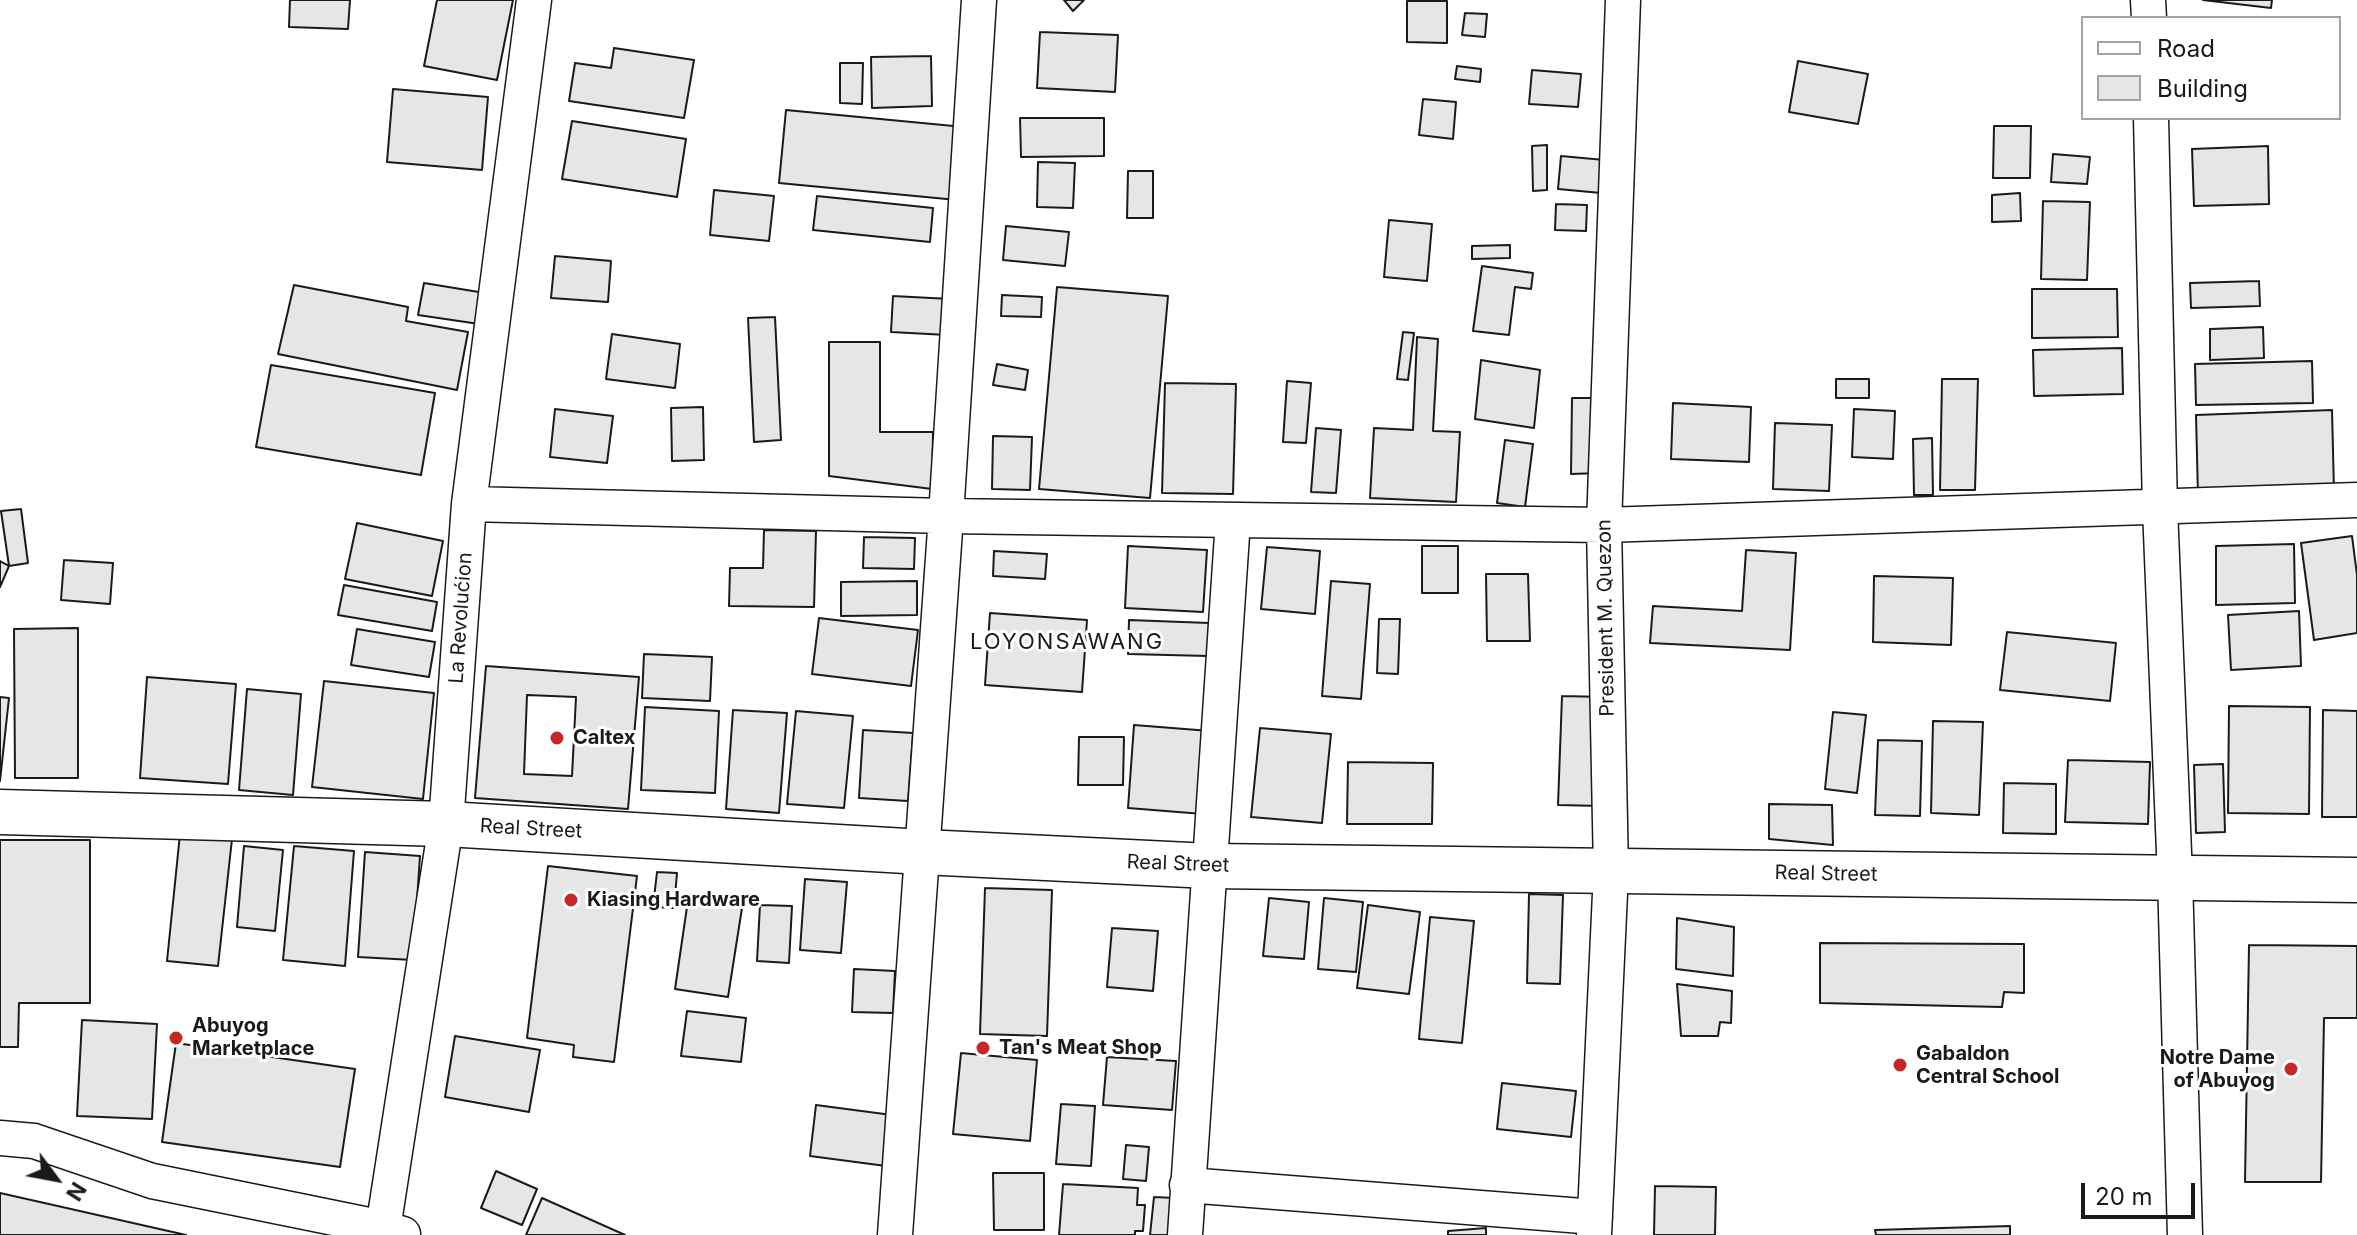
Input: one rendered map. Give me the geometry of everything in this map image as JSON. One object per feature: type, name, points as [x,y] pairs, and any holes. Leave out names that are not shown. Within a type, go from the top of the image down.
[{"type":"street","name":"La Revolućion","points":[[391,1233],[446,824],[469,504],[534,0]]},
{"type":"street","points":[[895,1235],[979,0]]},
{"type":"street","name":"President M. Quezon","points":[[1595,1226],[1611,872],[1604,525],[1623,0]]},
{"type":"street","points":[[2151,120],[2160,508],[2185,1235]]},
{"type":"street","points":[[469,504],[946,516],[1604,525],[2357,500]]},
{"type":"street","points":[[1185,1235],[1233,520]]},
{"type":"street","name":"Real Street","points":[[0,812],[446,824],[1210,866],[2357,880]]},
{"type":"street","points":[[0,1138],[34,1141],[152,1181],[391,1233]]},
{"type":"street","points":[[1187,1185],[1595,1226]]},
{"type":"building","points":[[290,0],[350,0],[348,29],[289,27]]},
{"type":"building","points":[[437,0],[513,0],[497,80],[424,66]]},
{"type":"building","points":[[1064,0],[1084,0],[1073,11]]},
{"type":"building","points":[[2203,0],[2272,0],[2271,8]]},
{"type":"building","points":[[1407,1],[1447,1],[1447,43],[1407,42]]},
{"type":"building","points":[[1465,13],[1487,14],[1485,37],[1462,35]]},
{"type":"building","points":[[1040,32],[1118,35],[1115,92],[1037,88]]},
{"type":"building","points":[[614,48],[694,60],[684,118],[569,101],[575,63],[611,68]]},
{"type":"building","points":[[931,56],[932,106],[872,108],[871,57]]},
{"type":"building","points":[[1798,61],[1868,74],[1858,124],[1789,112]]},
{"type":"building","points":[[840,63],[863,63],[862,104],[840,103]]},
{"type":"building","points":[[1457,66],[1481,69],[1480,82],[1455,79]]},
{"type":"building","points":[[1532,70],[1581,74],[1578,107],[1529,104]]},
{"type":"building","points":[[393,89],[488,97],[482,170],[387,162]]},
{"type":"building","points":[[1423,99],[1456,102],[1453,139],[1419,135]]},
{"type":"building","points":[[786,110],[964,127],[957,200],[779,183]]},
{"type":"building","points":[[1020,118],[1104,118],[1104,156],[1021,157]]},
{"type":"building","points":[[572,121],[686,139],[677,197],[562,179]]},
{"type":"building","points":[[1994,126],[2031,126],[2030,178],[1993,178]]},
{"type":"building","points":[[1547,145],[1547,190],[1533,191],[1532,146]]},
{"type":"building","points":[[2268,146],[2269,204],[2194,206],[2192,149]]},
{"type":"building","points":[[2053,154],[2090,157],[2087,184],[2051,182]]},
{"type":"building","points":[[1561,156],[1615,161],[1612,194],[1558,189]]},
{"type":"building","points":[[1038,162],[1075,163],[1073,208],[1037,207]]},
{"type":"building","points":[[1128,171],[1153,171],[1153,218],[1127,218]]},
{"type":"building","points":[[714,190],[774,196],[769,241],[710,235]]},
{"type":"building","points":[[2020,193],[2021,221],[1992,222],[1992,195]]},
{"type":"building","points":[[817,196],[933,208],[930,242],[813,230]]},
{"type":"building","points":[[2043,201],[2090,202],[2087,280],[2041,279]]},
{"type":"building","points":[[1556,204],[1587,205],[1586,231],[1555,230]]},
{"type":"building","points":[[1389,220],[1432,224],[1427,281],[1384,277]]},
{"type":"building","points":[[1006,226],[1069,232],[1065,266],[1003,260]]},
{"type":"building","points":[[1510,245],[1510,258],[1472,259],[1472,246]]},
{"type":"building","points":[[555,256],[611,261],[608,302],[551,298]]},
{"type":"building","points":[[1482,266],[1533,273],[1531,289],[1515,287],[1509,335],[1473,331]]},
{"type":"building","points":[[2259,281],[2260,306],[2191,308],[2190,283]]},
{"type":"building","points":[[424,283],[491,294],[486,325],[418,315]]},
{"type":"building","points":[[294,285],[408,307],[406,321],[468,332],[457,390],[278,354]]},
{"type":"building","points":[[1057,287],[1168,296],[1150,498],[1039,489]]},
{"type":"building","points":[[2032,289],[2117,289],[2118,337],[2032,338]]},
{"type":"building","points":[[1002,295],[1042,297],[1041,317],[1001,316]]},
{"type":"building","points":[[893,296],[950,299],[947,335],[891,332]]},
{"type":"building","points":[[775,317],[781,440],[754,442],[748,318]]},
{"type":"building","points":[[2263,327],[2264,358],[2210,360],[2210,329]]},
{"type":"building","points":[[1403,332],[1414,333],[1408,380],[1397,379]]},
{"type":"building","points":[[612,334],[680,344],[675,388],[606,379]]},
{"type":"building","points":[[1417,337],[1438,339],[1433,431],[1460,432],[1456,502],[1370,498],[1374,428],[1413,430]]},
{"type":"building","points":[[829,342],[880,342],[880,432],[933,432],[932,489],[829,476]]},
{"type":"building","points":[[2122,348],[2123,394],[2034,396],[2033,350]]},
{"type":"building","points":[[1481,360],[1540,370],[1534,428],[1475,419]]},
{"type":"building","points":[[2312,361],[2313,403],[2196,405],[2195,364]]},
{"type":"building","points":[[997,364],[1028,370],[1025,390],[993,385]]},
{"type":"building","points":[[271,365],[435,393],[421,475],[256,447]]},
{"type":"building","points":[[1836,379],[1869,379],[1869,398],[1836,398]]},
{"type":"building","points":[[1942,379],[1978,379],[1975,490],[1940,490]]},
{"type":"building","points":[[1287,381],[1311,383],[1306,443],[1283,442]]},
{"type":"building","points":[[1165,383],[1236,384],[1233,494],[1162,493]]},
{"type":"building","points":[[1572,398],[1601,398],[1600,473],[1571,474]]},
{"type":"building","points":[[1673,403],[1751,407],[1749,462],[1671,459]]},
{"type":"building","points":[[703,407],[704,460],[672,461],[671,408]]},
{"type":"building","points":[[555,409],[613,416],[607,463],[550,457]]},
{"type":"building","points":[[1854,409],[1895,411],[1893,459],[1852,457]]},
{"type":"building","points":[[2332,410],[2334,491],[2198,496],[2196,415]]},
{"type":"building","points":[[1775,423],[1832,425],[1829,491],[1773,489]]},
{"type":"building","points":[[1316,428],[1341,430],[1336,493],[1311,492]]},
{"type":"building","points":[[993,436],[1032,437],[1030,490],[992,489]]},
{"type":"building","points":[[1932,438],[1933,495],[1914,495],[1913,439]]},
{"type":"building","points":[[1505,440],[1533,444],[1525,507],[1497,503]]},
{"type":"building","points":[[21,509],[28,563],[9,566],[1,511]]},
{"type":"building","points":[[357,523],[443,541],[432,596],[345,579]]},
{"type":"building","points":[[764,530],[816,531],[814,607],[729,606],[730,568],[763,568]]},
{"type":"building","points":[[2352,536],[2357,575],[2357,633],[2314,640],[2301,543]]},
{"type":"building","points":[[864,537],[915,538],[914,569],[863,568]]},
{"type":"building","points":[[2294,544],[2295,603],[2216,605],[2216,546]]},
{"type":"building","points":[[1128,546],[1207,550],[1203,612],[1125,608]]},
{"type":"building","points":[[1422,546],[1458,546],[1458,593],[1422,593]]},
{"type":"building","points":[[1267,547],[1320,551],[1315,614],[1261,609]]},
{"type":"building","points":[[1746,550],[1796,553],[1790,650],[1650,643],[1653,606],[1742,611]]},
{"type":"building","points":[[994,551],[1047,554],[1045,579],[993,576]]},
{"type":"building","points":[[64,560],[113,563],[110,604],[61,600]]},
{"type":"building","points":[[0,561],[9,566],[0,587]]},
{"type":"building","points":[[1486,574],[1528,574],[1530,641],[1487,641]]},
{"type":"building","points":[[1874,576],[1953,578],[1951,645],[1873,642]]},
{"type":"building","points":[[917,581],[917,615],[841,616],[841,582]]},
{"type":"building","points":[[1331,581],[1370,584],[1361,699],[1322,696]]},
{"type":"building","points":[[344,585],[437,602],[432,631],[338,615]]},
{"type":"building","points":[[2299,611],[2301,666],[2231,670],[2228,615]]},
{"type":"building","points":[[990,613],[1087,620],[1082,692],[985,685]]},
{"type":"building","points":[[819,618],[918,630],[911,686],[812,674]]},
{"type":"building","points":[[1379,619],[1400,619],[1398,674],[1377,673]]},
{"type":"building","points":[[1129,620],[1209,623],[1208,656],[1128,654]]},
{"type":"building","points":[[78,628],[78,778],[15,778],[14,629]]},
{"type":"building","points":[[357,629],[435,642],[429,677],[351,665]]},
{"type":"building","points":[[2007,632],[2116,643],[2110,701],[2000,690]]},
{"type":"building","points":[[644,654],[712,657],[710,701],[642,698]]},
{"type":"building","name":"Caltex","points":[[486,666],[639,677],[628,809],[475,798]]},
{"type":"building","points":[[147,677],[236,684],[228,784],[140,778]]},
{"type":"building","points":[[324,681],[434,693],[423,799],[312,787]]},
{"type":"building","points":[[247,689],[301,694],[293,795],[239,790]]},
{"type":"building","points":[[527,695],[576,697],[572,776],[524,774]]},
{"type":"building","points":[[1562,696],[1605,697],[1601,806],[1558,805]]},
{"type":"building","points":[[0,697],[9,698],[0,781]]},
{"type":"building","points":[[2229,706],[2310,707],[2309,814],[2228,813]]},
{"type":"building","points":[[645,707],[719,711],[715,793],[641,790]]},
{"type":"building","points":[[733,710],[787,713],[779,813],[726,809]]},
{"type":"building","points":[[2323,710],[2357,711],[2357,817],[2322,817]]},
{"type":"building","points":[[796,711],[853,716],[844,808],[787,804]]},
{"type":"building","points":[[1833,712],[1866,715],[1857,793],[1825,789]]},
{"type":"building","points":[[1933,721],[1983,722],[1979,815],[1931,813]]},
{"type":"building","points":[[1134,725],[1210,731],[1203,814],[1128,808]]},
{"type":"building","points":[[1260,728],[1331,734],[1322,823],[1251,817]]},
{"type":"building","points":[[863,730],[913,733],[908,801],[859,798]]},
{"type":"building","points":[[1079,737],[1124,737],[1123,785],[1078,785]]},
{"type":"building","points":[[1878,740],[1922,741],[1920,816],[1875,815]]},
{"type":"building","points":[[2068,760],[2150,762],[2148,824],[2065,822]]},
{"type":"building","points":[[1348,762],[1433,763],[1432,824],[1347,824]]},
{"type":"building","points":[[2223,764],[2225,832],[2196,833],[2194,765]]},
{"type":"building","points":[[2004,783],[2056,784],[2056,834],[2003,833]]},
{"type":"building","points":[[1769,804],[1832,805],[1833,845],[1769,839]]},
{"type":"building","points":[[180,834],[232,839],[218,966],[167,961]]},
{"type":"building","points":[[0,840],[90,840],[90,1003],[19,1003],[18,1047],[0,1047]]},
{"type":"building","points":[[244,846],[283,850],[275,931],[237,927]]},
{"type":"building","points":[[294,846],[354,851],[345,966],[283,960]]},
{"type":"building","points":[[365,852],[420,856],[413,960],[358,957]]},
{"type":"building","points":[[548,866],[637,876],[614,1062],[573,1057],[574,1045],[527,1038]]},
{"type":"building","points":[[657,872],[677,873],[674,908],[653,907]]},
{"type":"building","points":[[805,879],[847,882],[841,953],[800,950]]},
{"type":"building","points":[[985,888],[1052,890],[1047,1036],[980,1034]]},
{"type":"building","points":[[1529,894],[1563,895],[1560,984],[1527,983]]},
{"type":"building","points":[[1269,898],[1309,902],[1304,959],[1263,956]]},
{"type":"building","points":[[1324,898],[1363,902],[1356,972],[1318,969]]},
{"type":"building","points":[[688,900],[742,908],[728,997],[675,989]]},
{"type":"building","points":[[760,905],[792,906],[789,963],[757,961]]},
{"type":"building","points":[[1368,905],[1420,912],[1409,994],[1357,988]]},
{"type":"building","points":[[1430,917],[1474,921],[1462,1043],[1419,1039]]},
{"type":"building","points":[[1677,918],[1734,927],[1733,976],[1676,969]]},
{"type":"building","points":[[1112,928],[1158,931],[1153,991],[1107,987]]},
{"type":"building","points":[[1820,943],[2024,944],[2024,993],[2004,992],[2002,1007],[1820,1003]]},
{"type":"building","points":[[2249,945],[2357,946],[2357,1018],[2324,1018],[2321,1182],[2245,1182]]},
{"type":"building","points":[[854,969],[895,971],[893,1013],[852,1012]]},
{"type":"building","points":[[1677,984],[1732,991],[1731,1023],[1720,1022],[1718,1036],[1681,1036]]},
{"type":"building","points":[[687,1011],[746,1018],[741,1062],[681,1056]]},
{"type":"building","points":[[82,1020],[157,1024],[152,1119],[77,1116]]},
{"type":"building","points":[[455,1036],[540,1050],[529,1112],[445,1097]]},
{"type":"building","points":[[176,1043],[355,1069],[340,1167],[162,1142]]},
{"type":"building","points":[[961,1053],[1037,1060],[1030,1141],[953,1134]]},
{"type":"building","points":[[1107,1057],[1176,1061],[1172,1110],[1103,1105]]},
{"type":"building","points":[[1502,1083],[1576,1091],[1571,1137],[1497,1129]]},
{"type":"building","points":[[1061,1104],[1095,1106],[1091,1166],[1056,1164]]},
{"type":"building","points":[[816,1105],[892,1115],[886,1166],[810,1156]]},
{"type":"building","points":[[1126,1145],[1149,1147],[1146,1181],[1123,1179]]},
{"type":"building","points":[[496,1171],[537,1189],[522,1225],[481,1208]]},
{"type":"building","points":[[993,1173],[1044,1173],[1044,1230],[994,1230]]},
{"type":"building","points":[[1063,1184],[1138,1188],[1137,1205],[1145,1205],[1143,1231],[1135,1231],[1135,1235],[1059,1235]]},
{"type":"building","points":[[1655,1186],[1716,1187],[1715,1235],[1654,1235]]},
{"type":"building","points":[[0,1193],[186,1235],[0,1235]]},
{"type":"building","points":[[1154,1197],[1175,1198],[1171,1235],[1150,1235]]},
{"type":"building","points":[[542,1198],[625,1235],[526,1235]]},
{"type":"building","points":[[2010,1226],[2010,1235],[1876,1235],[1875,1230]]},
{"type":"building","points":[[1486,1228],[1486,1235],[1448,1235],[1448,1231]]},
{"type":"place","name":"Caltex","points":[[557,738]]},
{"type":"place","name":"Kiasing Hardware","points":[[571,900]]},
{"type":"place","name":"Abuyog Marketplace","points":[[176,1038]]},
{"type":"place","name":"Tan's Meat Shop","points":[[983,1048]]},
{"type":"place","name":"Gabaldon Central School","points":[[1900,1065]]},
{"type":"place","name":"Notre Dame of Abuyog","points":[[2291,1069]]},
{"type":"district","name":"LOYONSAWANG","points":[[1067,642]]}]
